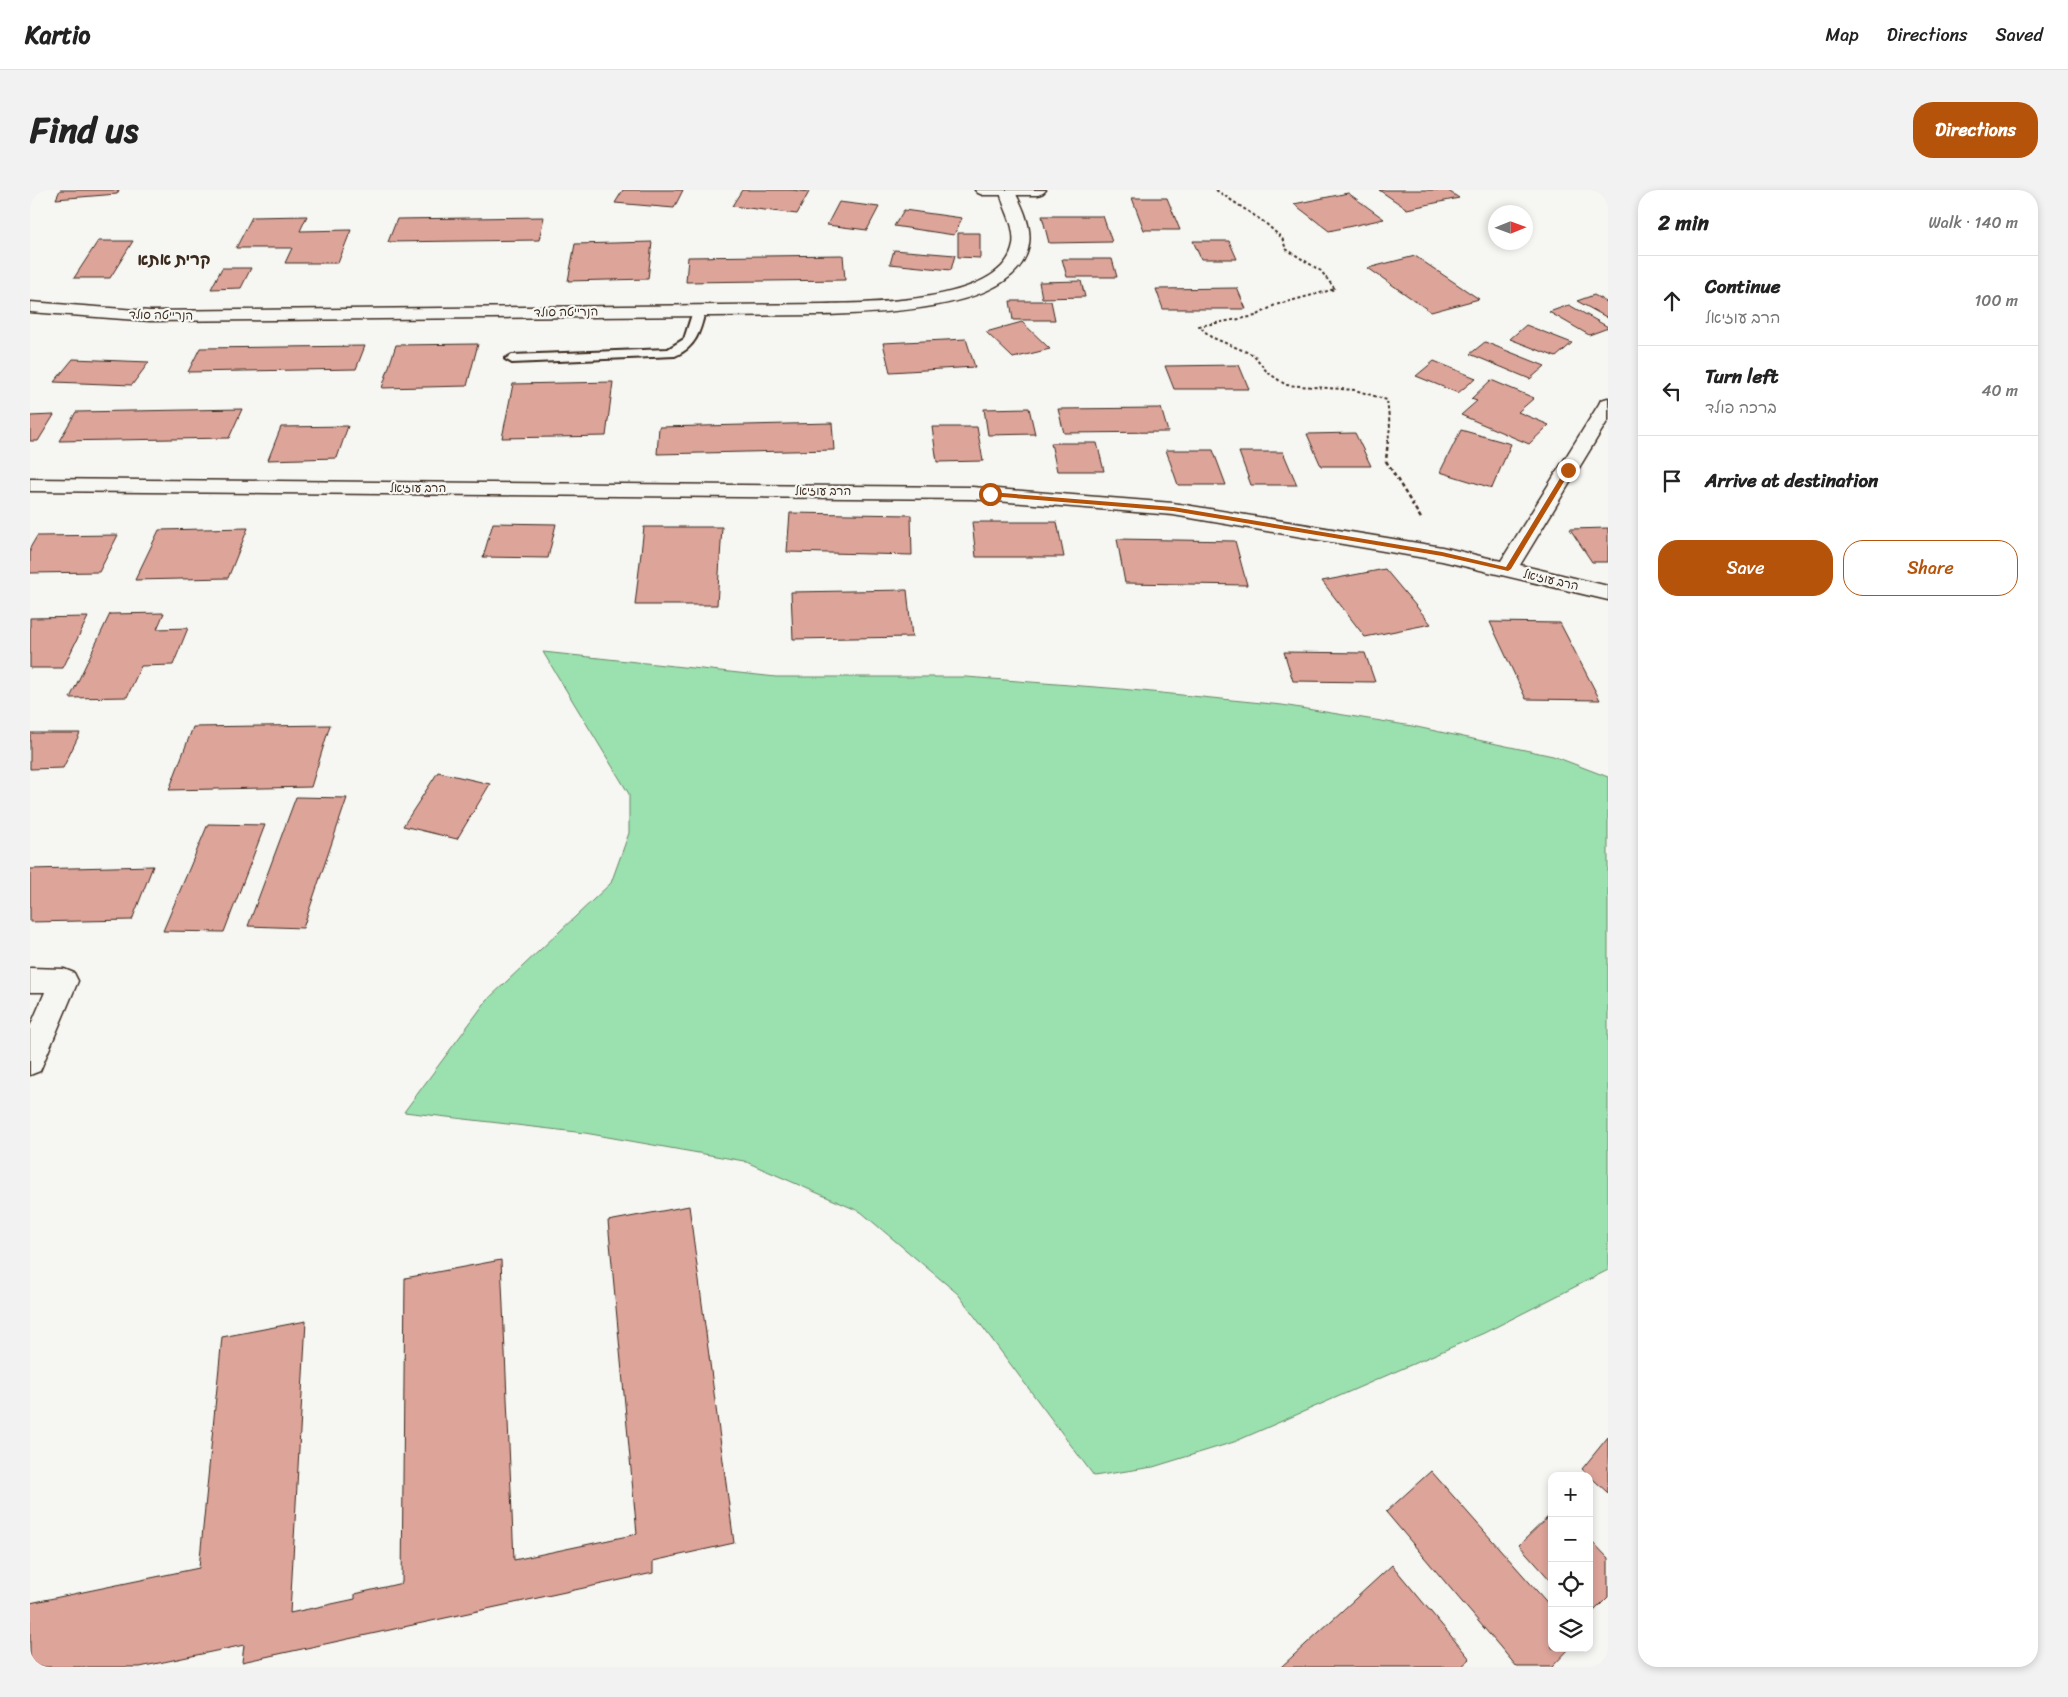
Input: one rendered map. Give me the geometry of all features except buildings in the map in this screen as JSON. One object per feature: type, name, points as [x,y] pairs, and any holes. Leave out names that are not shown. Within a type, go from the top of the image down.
[{"type":"street","points":[[983,190],[1038,190]]},
{"type":"street","name":"הנרייטה סולד","points":[[30,307],[150,316],[859,309],[925,303],[973,292],[1006,274],[1019,253],[1022,227],[1007,191]]},
{"type":"street","points":[[1508,569],[1608,404]]},
{"type":"street","name":"הרב עוזיאל","points":[[30,485],[972,492],[1173,509],[1442,554],[1608,593]]},
{"type":"street","points":[[30,980],[64,981],[30,1062]]},
{"type":"lane","points":[[512,359],[670,353],[687,344],[693,338],[699,311]]},
{"type":"path","points":[[1216,190],[1264,222],[1282,238],[1286,249],[1321,272],[1335,288],[1276,306],[1256,316],[1199,326],[1211,337],[1254,355],[1267,372],[1286,385],[1355,390],[1387,400],[1390,427],[1386,461],[1442,554]]},
{"type":"green space","points":[[543,652],[776,677],[966,677],[1121,689],[1282,705],[1412,726],[1553,756],[1608,777],[1608,1270],[1484,1333],[1234,1442],[1153,1467],[1094,1476],[958,1294],[861,1212],[744,1161],[585,1133],[404,1112],[487,1000],[611,883],[629,833],[629,794]]},
{"type":"district","name":"קרית אתא","points":[[174,259]]},
{"type":"route","points":[[990,494],[1173,509],[1442,554],[1508,569],[1568,470]]}]
